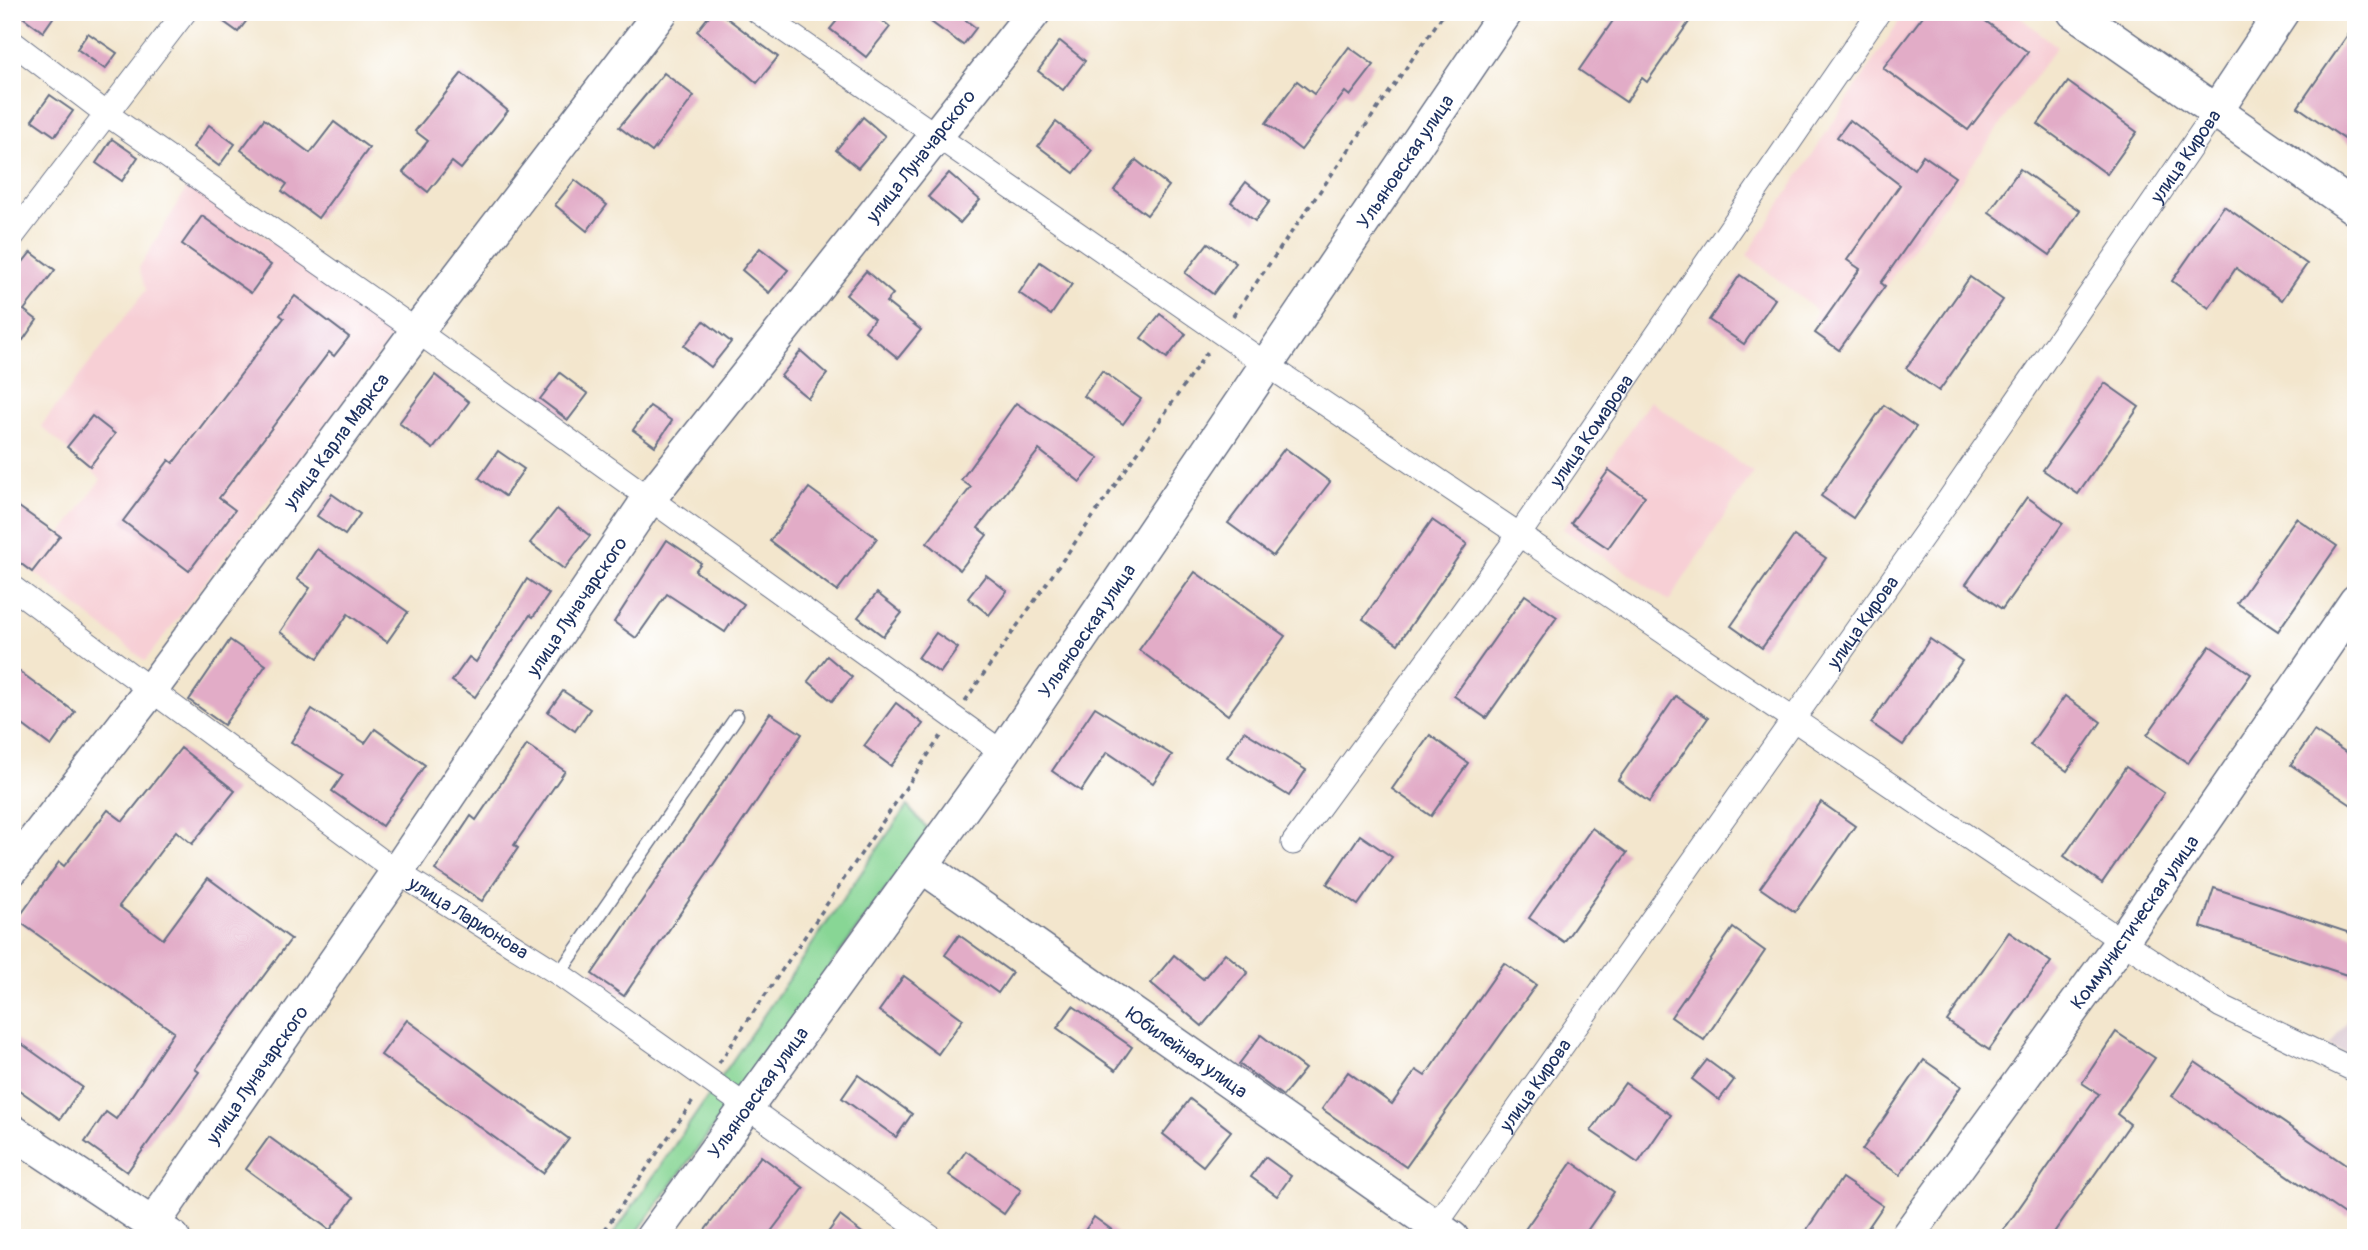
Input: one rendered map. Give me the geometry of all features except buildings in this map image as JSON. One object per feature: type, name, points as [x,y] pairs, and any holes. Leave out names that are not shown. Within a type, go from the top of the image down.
[{"type":"street","points":[[12,237],[185,12]]},
{"type":"street","name":"улица Карла Маркса","points":[[12,869],[152,690],[417,331],[661,12]]},
{"type":"street","points":[[758,12],[1220,333],[2122,941],[2221,1006],[2356,1071]]},
{"type":"street","name":"улица Луначарского","points":[[163,1231],[397,872],[648,500],[938,137],[1034,12]]},
{"type":"street","name":"Ульяновская улица","points":[[652,1238],[1003,753],[1506,12]]},
{"type":"street","name":"улица Комарова","points":[[1293,843],[1519,535],[1879,12]]},
{"type":"street","points":[[2074,12],[2356,209]]},
{"type":"street","name":"улица Кирова","points":[[1443,1232],[2282,12]]},
{"type":"street","points":[[12,42],[108,115],[417,331],[648,500],[1003,753]]},
{"type":"street","name":"улица Ларионова","points":[[12,587],[397,872],[559,974],[749,1105],[932,1238]]},
{"type":"street","name":"Коммунистическая улица","points":[[1906,1238],[2122,941],[2356,601]]},
{"type":"street","name":"Юбилейная улица","points":[[922,866],[1443,1232]]},
{"type":"street","points":[[12,1131],[163,1231]]},
{"type":"lane","points":[[559,974],[737,716]]},
{"type":"path","points":[[599,1238],[953,717],[1445,12]]},
{"type":"shaded area","points":[[1905,12],[2013,12],[2057,46],[1845,343],[1813,320],[1817,311],[1747,255]]},
{"type":"shaded area","points":[[190,183],[397,331],[145,661],[34,572],[101,479],[41,426],[146,290],[139,268]]},
{"type":"shaded area","points":[[1650,401],[1753,472],[1669,601],[1563,529]]},
{"type":"shaded area","points":[[2356,1007],[2356,1056],[2329,1046]]},
{"type":"green space","points":[[907,806],[929,830],[633,1238],[611,1238]]}]
